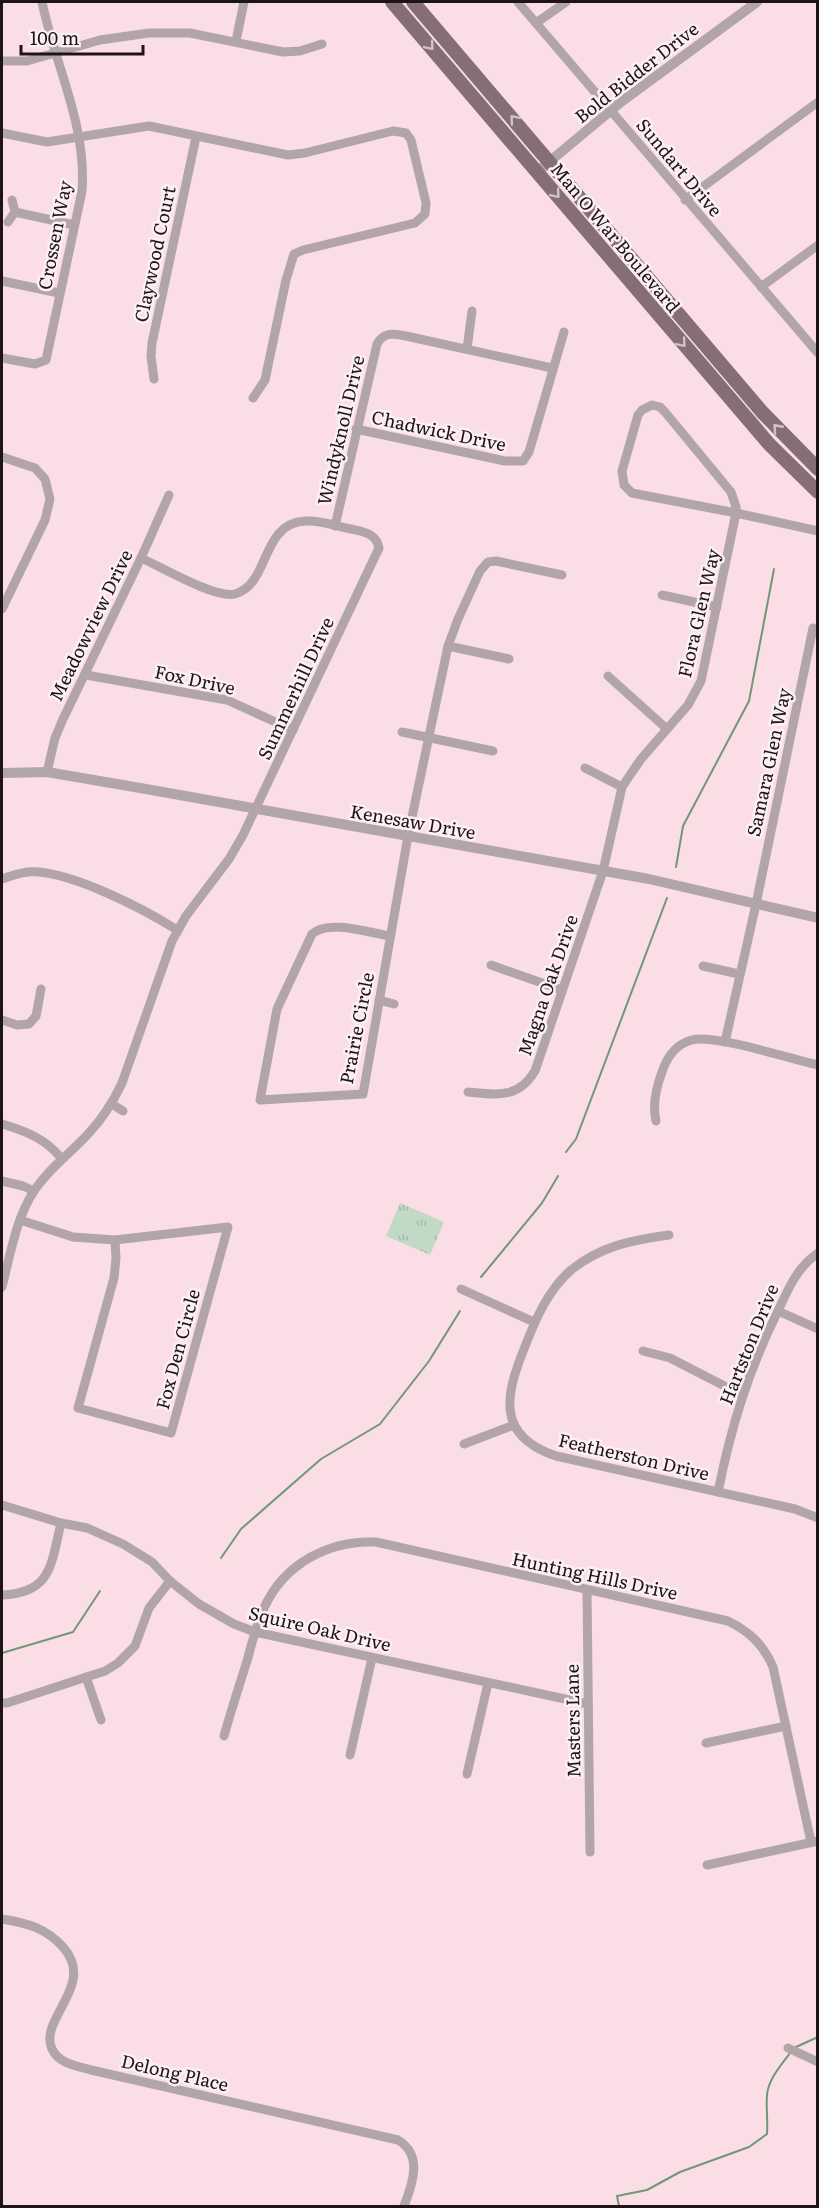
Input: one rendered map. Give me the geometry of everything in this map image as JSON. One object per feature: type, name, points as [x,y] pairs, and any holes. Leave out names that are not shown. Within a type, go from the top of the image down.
[{"type":"main road","name":"Man O War Boulevard","points":[[392,2],[769,444],[818,492]]},
{"type":"main road","name":"Man O War Boulevard","points":[[413,2],[762,412],[818,470]]},
{"type":"street","name":"Crossen Way","points":[[2,358],[35,364],[46,360],[58,293],[75,225],[82,180],[79,138],[42,2]]},
{"type":"street","points":[[236,41],[244,2]]},
{"type":"street","name":"Sundart Drive","points":[[518,2],[818,353]]},
{"type":"street","points":[[537,23],[566,2]]},
{"type":"street","name":"Bold Bidder Drive","points":[[537,172],[610,111],[757,2]]},
{"type":"street","points":[[2,61],[27,61],[100,40],[149,33],[190,33],[284,52],[300,51],[322,44]]},
{"type":"street","points":[[685,200],[818,102]]},
{"type":"street","points":[[2,133],[47,142],[149,126],[288,155],[401,131],[406,133],[411,140],[426,203],[425,214],[415,223],[294,254],[286,280],[265,380],[253,398]]},
{"type":"street","name":"Claywood Court","points":[[154,379],[152,343],[196,137]]},
{"type":"street","points":[[8,222],[15,212],[12,200]]},
{"type":"street","points":[[15,212],[75,225]]},
{"type":"street","points":[[761,287],[818,245]]},
{"type":"street","points":[[2,281],[58,293]]},
{"type":"street","points":[[467,349],[472,311]]},
{"type":"street","name":"Chadwick Drive","points":[[356,429],[505,461],[520,462],[529,452],[564,332]]},
{"type":"street","name":"Windyknoll Drive","points":[[335,526],[377,344],[382,336],[390,334],[552,368]]},
{"type":"street","points":[[736,513],[731,492],[665,412],[656,406],[642,410],[638,415],[622,471],[624,485],[629,491],[818,531]]},
{"type":"street","points":[[2,457],[35,468],[45,479],[50,499],[45,520],[2,609]]},
{"type":"street","name":"Meadowview Drive","points":[[47,772],[55,738],[169,495]]},
{"type":"street","name":"Flora Glen Way","points":[[603,871],[622,787],[631,771],[688,705],[701,681],[736,513]]},
{"type":"street","name":"Summerhill Drive","points":[[2,1287],[20,1220],[34,1191],[50,1170],[89,1132],[112,1104],[122,1083],[177,930],[232,853],[255,810],[379,550],[377,541],[368,533],[309,521],[287,526],[278,534],[252,582],[246,588],[233,594],[215,592],[141,558]]},
{"type":"street","name":"Prairie Circle","points":[[390,936],[332,926],[318,929],[312,934],[277,1009],[260,1100],[363,1094],[408,836],[448,646],[458,619],[480,572],[488,562],[496,561],[562,575]]},
{"type":"street","points":[[662,595],[717,607]]},
{"type":"street","name":"Samara Glen Way","points":[[725,1042],[813,628]]},
{"type":"street","points":[[448,646],[509,659]]},
{"type":"street","name":"Fox Drive","points":[[86,675],[227,700],[293,730]]},
{"type":"street","points":[[608,676],[667,729]]},
{"type":"street","points":[[402,732],[493,751]]},
{"type":"street","points":[[585,768],[622,787]]},
{"type":"street","name":"Kenesaw Drive","points":[[2,773],[47,772],[408,836],[603,871],[818,918]]},
{"type":"street","name":"Magna Oak Drive","points":[[468,1092],[492,1095],[512,1093],[529,1081],[541,1056],[603,871]]},
{"type":"street","points":[[2,879],[28,872],[58,876],[129,903],[177,930]]},
{"type":"street","points":[[491,965],[562,990]]},
{"type":"street","points":[[703,966],[739,974]]},
{"type":"street","points":[[2,1020],[24,1025],[33,1021],[41,989]]},
{"type":"street","points":[[379,1000],[394,1004]]},
{"type":"street","points":[[656,1121],[654,1097],[669,1057],[675,1049],[693,1040],[725,1042],[818,1065]]},
{"type":"street","points":[[112,1104],[123,1111]]},
{"type":"street","points":[[2,1124],[42,1139],[62,1159]]},
{"type":"street","points":[[2,1181],[34,1191]]},
{"type":"street","name":"Fox Den Circle","points":[[20,1220],[73,1237],[115,1240],[228,1227],[171,1433],[78,1408],[114,1278],[115,1240]]},
{"type":"street","points":[[464,1444],[514,1425],[509,1407],[511,1382],[534,1322],[544,1304],[569,1272],[598,1252],[629,1241],[669,1235]]},
{"type":"street","name":"Hartston Drive","points":[[718,1492],[742,1395],[758,1354],[798,1271],[818,1253]]},
{"type":"street","points":[[461,1289],[534,1322]]},
{"type":"street","points":[[778,1311],[818,1329]]},
{"type":"street","points":[[643,1351],[670,1358],[742,1395]]},
{"type":"street","name":"Featherston Drive","points":[[514,1425],[531,1445],[556,1456],[795,1509],[818,1518]]},
{"type":"street","name":"Squire Oak Drive","points":[[2,1505],[61,1523],[87,1528],[123,1544],[152,1562],[170,1581],[211,1612],[255,1632],[588,1704]]},
{"type":"street","points":[[2,1595],[29,1591],[42,1581],[47,1573],[61,1523]]},
{"type":"street","name":"Hunting Hills Drive","points":[[224,1736],[255,1632],[271,1593],[288,1574],[318,1552],[346,1543],[376,1542],[728,1621],[744,1628],[754,1636],[768,1656],[777,1681],[814,1841]]},
{"type":"street","points":[[2,1703],[105,1671],[128,1655],[135,1646],[145,1617],[155,1599],[170,1581]]},
{"type":"street","name":"Masters Lane","points":[[587,1590],[590,1852]]},
{"type":"street","points":[[350,1755],[372,1658]]},
{"type":"street","points":[[86,1677],[101,1720]]},
{"type":"street","points":[[467,1774],[488,1683]]},
{"type":"street","points":[[706,1743],[786,1726]]},
{"type":"street","points":[[707,1865],[814,1841]]},
{"type":"street","name":"Delong Place","points":[[2,1919],[25,1923],[44,1930],[68,1952],[73,1963],[73,1982],[50,2036],[53,2052],[64,2061],[92,2070],[398,2140],[411,2153],[415,2165],[404,2206]]},
{"type":"street","points":[[792,2051],[818,2062]]},
{"type":"green space","points":[[400,1203],[444,1222],[430,1255],[386,1236]]},
{"type":"waterway","points":[[676,867],[683,826],[749,701],[774,569]]},
{"type":"waterway","points":[[566,1152],[576,1139],[667,898]]},
{"type":"waterway","points":[[481,1277],[542,1203],[558,1176]]},
{"type":"waterway","points":[[221,1558],[241,1529],[321,1459],[380,1424],[429,1361],[460,1311]]},
{"type":"waterway","points":[[2,1653],[73,1632],[100,1591]]},
{"type":"waterway","points":[[796,2047],[818,2037]]},
{"type":"waterway","points":[[619,2206],[617,2196],[647,2190],[680,2172],[749,2147],[767,2134],[768,2089],[790,2053]]}]
